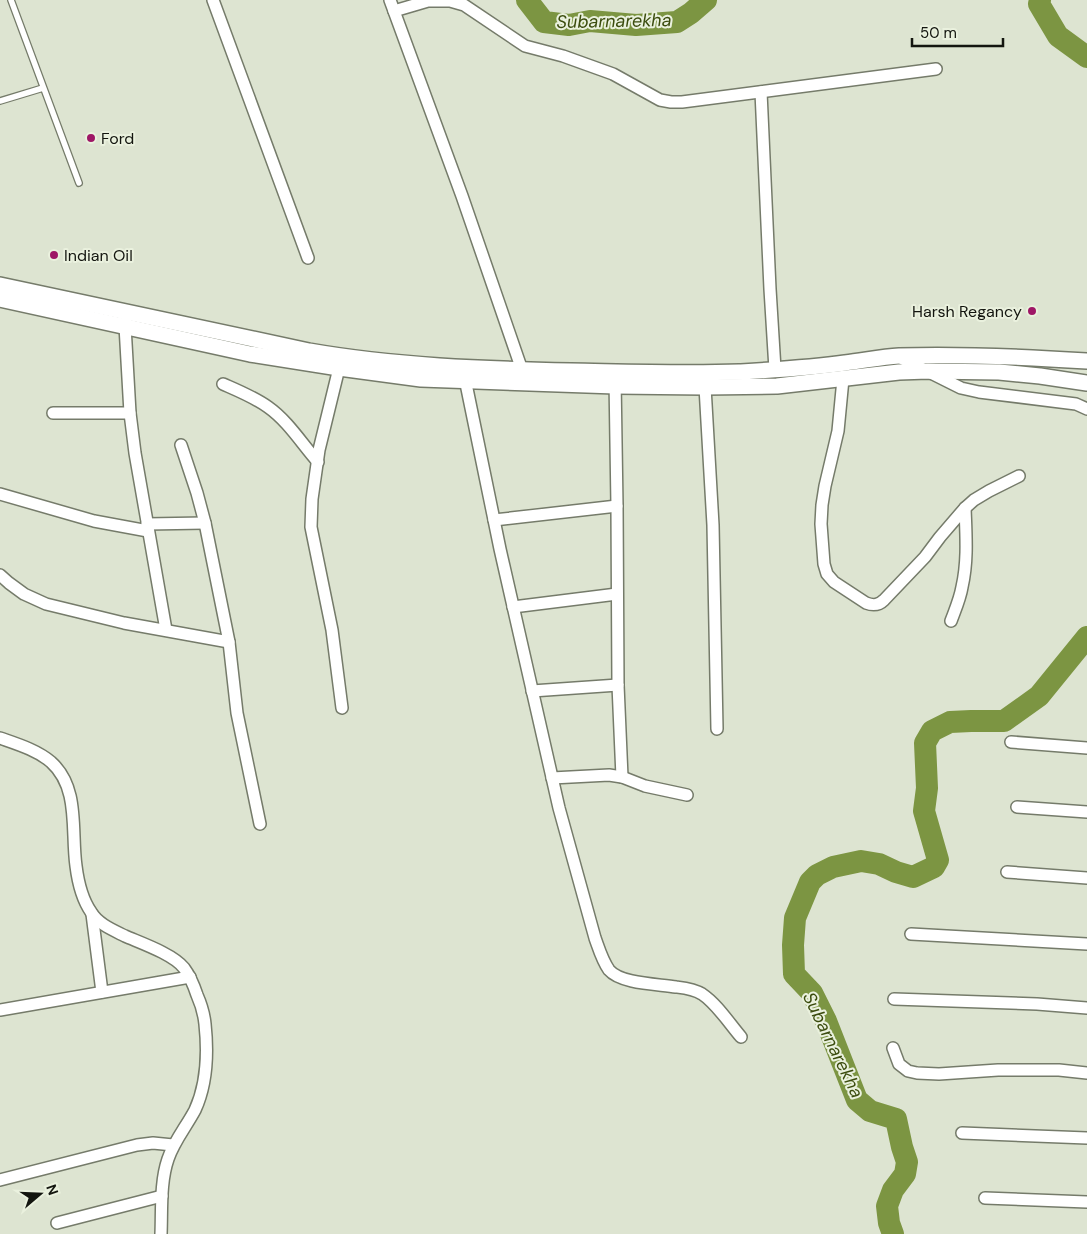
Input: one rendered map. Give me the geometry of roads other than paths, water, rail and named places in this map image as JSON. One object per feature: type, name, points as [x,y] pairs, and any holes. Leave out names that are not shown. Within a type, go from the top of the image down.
[{"type":"main road","points":[[0,285],[250,354],[405,377],[522,370],[705,387],[777,386],[843,380],[899,372],[928,371],[999,372],[1087,383]]},
{"type":"main road","points":[[0,299],[309,351],[464,374],[615,379],[845,364],[897,356],[1023,357],[1087,362]]},
{"type":"street","points":[[213,0],[308,258]]},
{"type":"street","points":[[390,0],[462,196],[522,370]]},
{"type":"street","points":[[394,11],[428,1],[450,1],[464,5],[526,46],[563,56],[613,74],[660,100],[671,102],[936,69]]},
{"type":"street","points":[[761,92],[775,369]]},
{"type":"street","points":[[126,319],[130,413],[135,453],[166,630]]},
{"type":"street","points":[[897,356],[961,388],[1076,404],[1087,409]]},
{"type":"street","points":[[339,368],[318,462],[312,499],[311,527],[332,630],[342,708]]},
{"type":"street","points":[[464,374],[513,607],[561,817],[602,958],[610,972],[621,978],[692,990],[701,994],[712,1003],[741,1037]]},
{"type":"street","points":[[615,379],[618,685],[622,777]]},
{"type":"street","points":[[843,380],[838,432],[825,486],[821,524],[824,564],[827,574],[834,582],[866,603],[871,605],[880,604],[925,557],[940,537],[974,500],[1019,476]]},
{"type":"street","points":[[223,384],[248,395],[269,408],[285,422],[318,462]]},
{"type":"street","points":[[705,387],[713,524],[717,729]]},
{"type":"street","points":[[53,413],[130,413]]},
{"type":"street","points":[[181,445],[198,493],[205,523],[229,642],[237,713],[260,824]]},
{"type":"street","points":[[0,494],[94,521],[148,528],[205,523]]},
{"type":"street","points":[[494,520],[617,506]]},
{"type":"street","points":[[951,621],[962,589],[965,569],[965,508]]},
{"type":"street","points":[[0,575],[24,594],[46,604],[124,623],[229,642]]},
{"type":"street","points":[[513,607],[617,594]]},
{"type":"street","points":[[532,691],[618,685]]},
{"type":"street","points":[[0,738],[31,750],[50,762],[62,775],[68,789],[79,884],[92,914],[102,992]]},
{"type":"street","points":[[1011,742],[1087,748]]},
{"type":"street","points":[[552,778],[609,775],[622,777],[645,786],[687,795]]},
{"type":"street","points":[[1018,807],[1087,812]]},
{"type":"street","points":[[1007,872],[1087,878]]},
{"type":"street","points":[[92,914],[103,924],[167,955],[183,967],[190,978],[205,1022],[207,1043],[205,1074],[200,1095],[195,1108],[173,1145],[163,1177],[162,1234]]},
{"type":"street","points":[[911,934],[1087,944]]},
{"type":"street","points":[[0,1010],[190,978]]},
{"type":"street","points":[[894,999],[1037,1004],[1087,1008]]},
{"type":"street","points":[[893,1048],[899,1064],[908,1071],[917,1073],[939,1074],[998,1070],[1058,1070],[1087,1073]]},
{"type":"street","points":[[962,1133],[1087,1138]]},
{"type":"street","points":[[0,1180],[137,1146],[154,1143],[173,1145]]},
{"type":"street","points":[[57,1223],[162,1196]]},
{"type":"street","points":[[985,1198],[1087,1202]]},
{"type":"lane","points":[[10,0],[79,183]]},
{"type":"lane","points":[[0,101],[44,88]]},
{"type":"waterway","name":"Subarnarekha","points":[[527,0],[544,22],[569,25],[590,21],[636,25],[677,22],[706,0]]},
{"type":"waterway","name":"Subarnarekha","points":[[1040,0],[1039,4],[1058,36],[1087,57]]},
{"type":"waterway","name":"Subarnarekha","points":[[893,1234],[889,1223],[887,1206],[893,1190],[905,1174],[907,1162],[896,1119],[870,1111],[857,1100],[826,1021],[812,993],[794,974],[793,945],[795,918],[810,882],[817,875],[833,867],[861,861],[879,864],[913,877],[934,867],[938,860],[924,811],[927,788],[925,743],[932,731],[950,722],[1004,721],[1039,696],[1087,637]]},
{"type":"place","name":"Ford","points":[[91,138]]},
{"type":"place","name":"Indian Oil","points":[[54,255]]},
{"type":"place","name":"Harsh Regancy","points":[[1032,311]]}]
